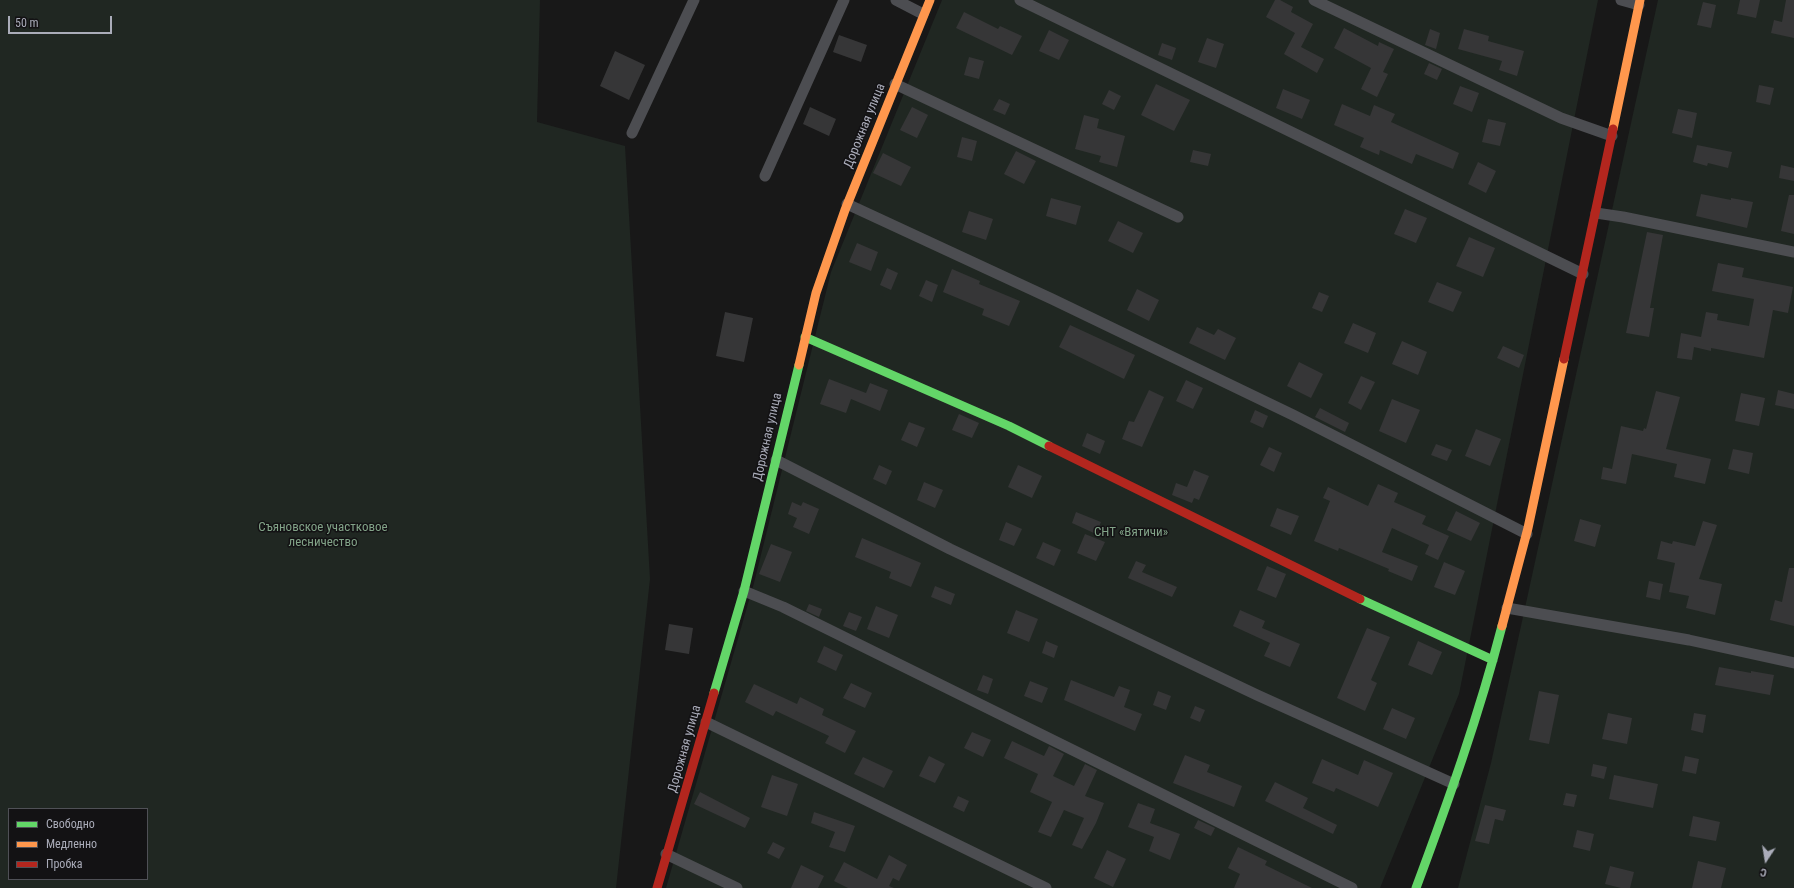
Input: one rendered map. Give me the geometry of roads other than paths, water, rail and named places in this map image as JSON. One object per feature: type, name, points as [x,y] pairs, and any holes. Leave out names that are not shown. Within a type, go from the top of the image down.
[{"type":"street","points":[[632,133],[694,0]]},
{"type":"street","points":[[765,176],[844,0]]},
{"type":"street","points":[[896,0],[923,14]]},
{"type":"street","name":"Дорожная улица","points":[[656,888],[744,591],[816,293],[847,204],[923,14],[930,0]]},
{"type":"street","points":[[1020,0],[1583,274]]},
{"type":"street","points":[[1314,0],[1561,118],[1612,136]]},
{"type":"street","points":[[1416,888],[1454,784],[1493,660],[1527,534],[1640,2],[1620,0]]},
{"type":"street","points":[[895,84],[1178,217]]},
{"type":"street","points":[[847,204],[1045,295],[1279,408],[1527,534]]},
{"type":"street","points":[[1596,213],[1623,217],[1794,252]]},
{"type":"street","points":[[805,337],[1009,426],[1406,621],[1493,660]]},
{"type":"street","points":[[776,460],[950,549],[1258,695],[1454,784]]},
{"type":"street","points":[[744,591],[783,607],[1352,888]]},
{"type":"street","points":[[1507,608],[1689,640],[1794,663]]},
{"type":"street","points":[[706,722],[1046,888]]},
{"type":"street","points":[[666,854],[737,888]]},
{"type":"park label","name":"СНТ «Вятичи»","points":[[1131,533]]},
{"type":"park label","name":"Съяновское участковое лесничество","points":[[323,536]]}]
